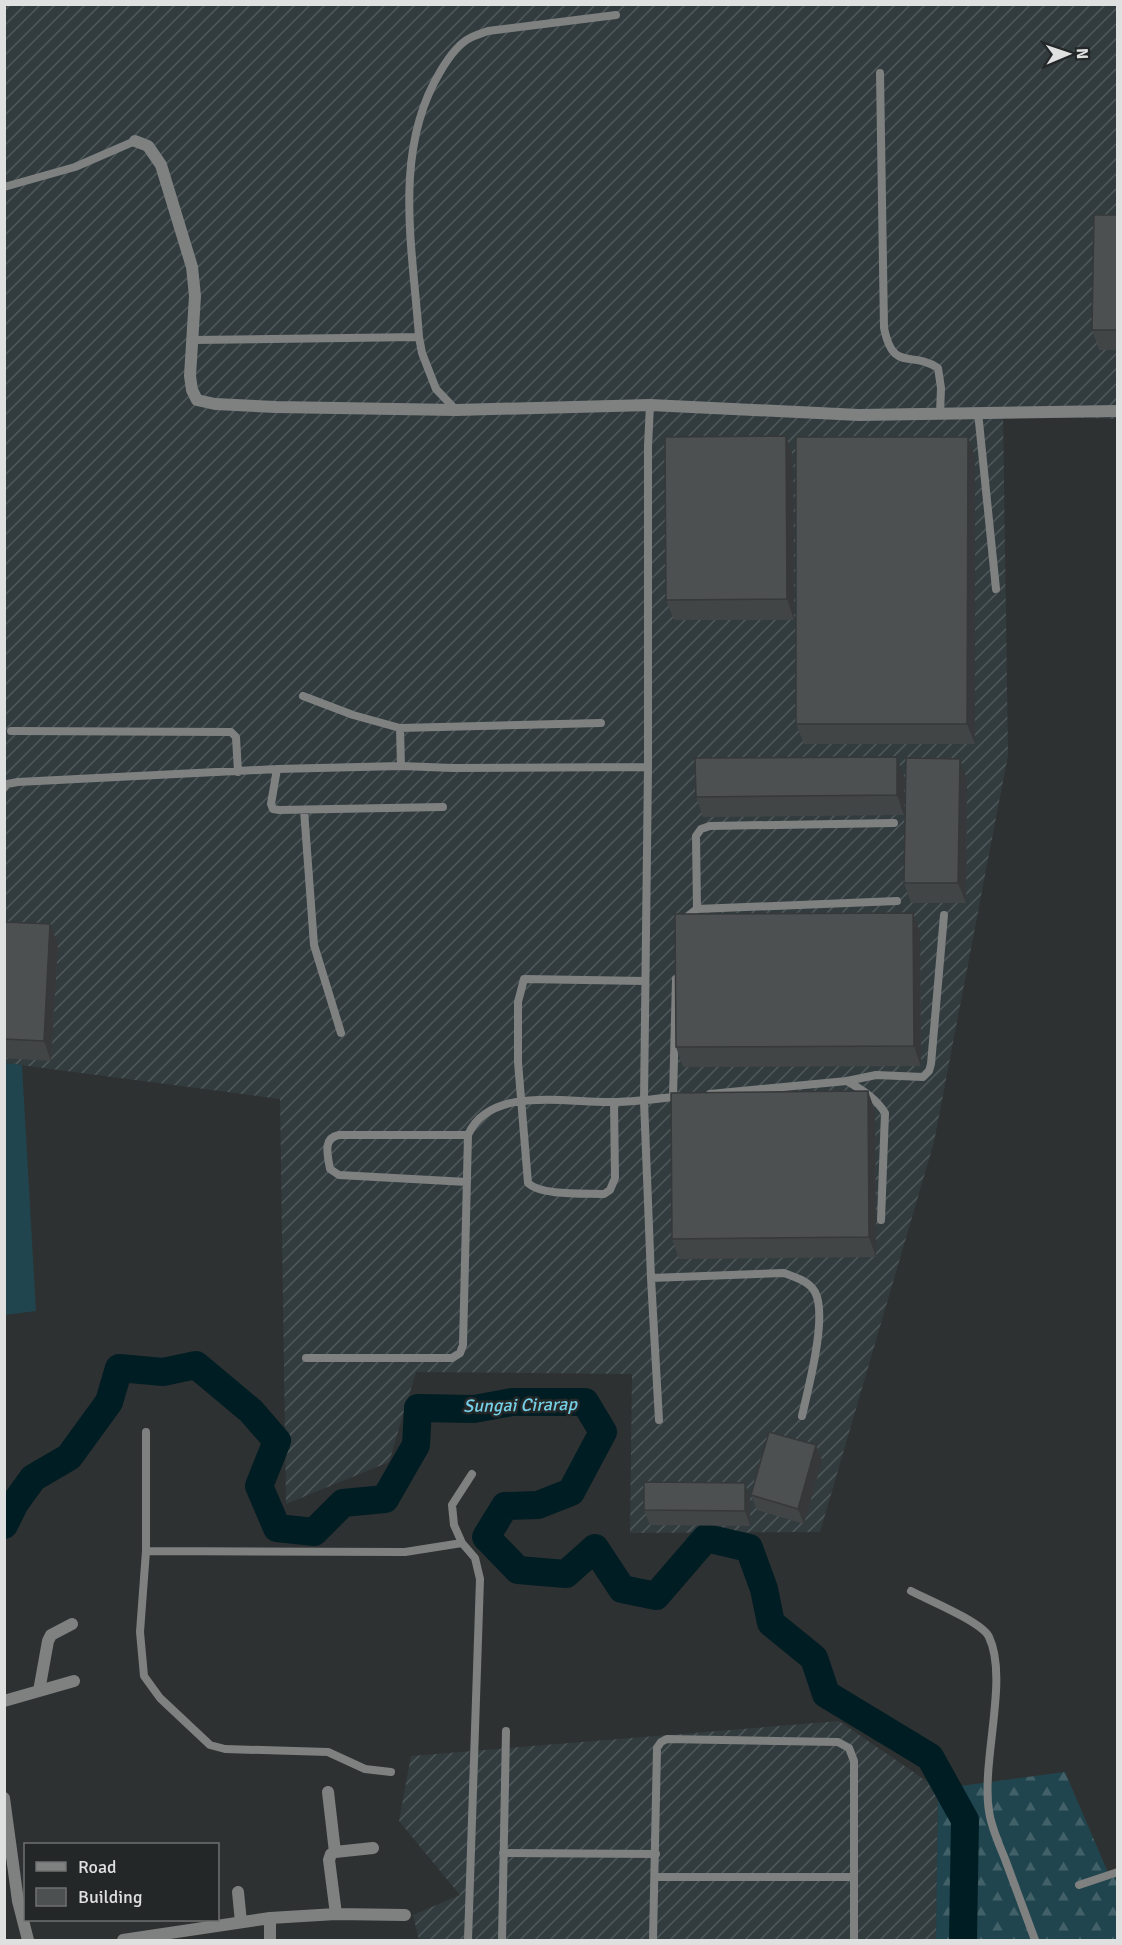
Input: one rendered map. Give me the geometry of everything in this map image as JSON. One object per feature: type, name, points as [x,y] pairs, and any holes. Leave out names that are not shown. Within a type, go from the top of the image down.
[{"type":"street","points":[[135,141],[148,147],[161,165],[173,197],[192,267],[195,296],[190,376],[192,390],[197,400],[215,404],[276,407],[456,410],[650,405],[859,414],[1118,411]]},
{"type":"street","points":[[39,1691],[48,1641],[51,1635],[72,1624]]},
{"type":"street","points":[[4,1701],[74,1681]]},
{"type":"street","points":[[328,1792],[335,1852]]},
{"type":"street","points":[[4,1798],[18,1901],[28,1941]]},
{"type":"street","points":[[336,1914],[328,1860],[331,1854],[373,1848]]},
{"type":"street","points":[[238,1892],[241,1922]]},
{"type":"street","points":[[123,1941],[148,1939],[270,1918],[336,1914],[405,1915]]},
{"type":"street","points":[[270,1918],[270,1941]]},
{"type":"lane","points":[[456,410],[436,389],[422,354],[419,337],[409,223],[410,177],[414,142],[422,110],[433,84],[448,60],[468,39],[488,31],[616,15]]},
{"type":"lane","points":[[880,73],[884,328],[887,343],[894,354],[908,360],[930,362],[938,368],[941,388],[940,414]]},
{"type":"lane","points":[[4,187],[75,167],[135,141]]},
{"type":"lane","points":[[192,340],[419,337]]},
{"type":"lane","points":[[650,405],[644,1101],[659,1420]]},
{"type":"lane","points":[[978,412],[996,589]]},
{"type":"lane","points":[[303,696],[353,715],[400,728],[601,723]]},
{"type":"lane","points":[[400,728],[401,766]]},
{"type":"lane","points":[[11,732],[231,732],[236,737],[238,772]]},
{"type":"lane","points":[[4,788],[8,784],[18,782],[277,769],[401,766],[648,767]]},
{"type":"lane","points":[[277,769],[271,804],[273,808],[304,810],[443,807]]},
{"type":"lane","points":[[304,810],[314,945],[341,1033]]},
{"type":"lane","points":[[697,909],[696,836],[701,829],[710,826],[894,823]]},
{"type":"lane","points":[[680,926],[684,917],[697,909],[897,902]]},
{"type":"lane","points":[[696,1095],[847,1081],[876,1075],[923,1077],[929,1071],[944,915]]},
{"type":"lane","points":[[673,1097],[676,971]]},
{"type":"lane","points":[[614,1102],[615,1178],[610,1190],[604,1194],[538,1189],[528,1183],[521,1101],[518,1002],[524,979],[645,981]]},
{"type":"lane","points":[[847,1081],[880,1104],[885,1113],[881,1220]]},
{"type":"lane","points":[[306,1358],[453,1358],[460,1353],[463,1345],[468,1135],[473,1123],[498,1106],[521,1101],[546,1099],[614,1102],[684,1096]]},
{"type":"lane","points":[[467,1182],[339,1175],[330,1169],[327,1151],[329,1139],[339,1135],[468,1135]]},
{"type":"lane","points":[[651,1278],[784,1274],[802,1280],[815,1292],[818,1310],[818,1347],[802,1416]]},
{"type":"lane","points":[[146,1432],[146,1551],[140,1632],[144,1676],[160,1698],[210,1745],[225,1749],[328,1752],[365,1769],[391,1772]]},
{"type":"lane","points":[[468,1941],[480,1579],[475,1558],[462,1543],[454,1525],[452,1505],[472,1473]]},
{"type":"lane","points":[[146,1551],[405,1552],[462,1543]]},
{"type":"lane","points":[[911,1591],[973,1623],[988,1635],[996,1660],[988,1767],[989,1811],[1035,1941]]},
{"type":"lane","points":[[502,1941],[506,1731]]},
{"type":"lane","points":[[653,1941],[657,1748],[667,1739],[838,1742],[849,1748],[854,1761],[854,1941]]},
{"type":"lane","points":[[503,1853],[656,1854]]},
{"type":"lane","points":[[1079,1885],[1118,1872]]},
{"type":"lane","points":[[655,1877],[853,1877]]},
{"type":"shaded area","points":[[5,5],[1117,5],[1117,419],[1003,415],[1008,755],[934,1142],[820,1532],[630,1533],[632,1374],[416,1372],[389,1462],[286,1504],[280,1099],[5,1063]]},
{"type":"shaded area","points":[[839,1721],[938,1789],[936,1940],[419,1940],[413,1915],[460,1895],[399,1821],[411,1756]]},
{"type":"green space","points":[[4,1063],[22,1065],[36,1311],[5,1315]]},
{"type":"green space","points":[[1065,1772],[1109,1875],[1117,1874],[1117,1940],[936,1940],[938,1789]]},
{"type":"building","points":[[1094,215],[1118,215],[1118,330],[1092,330]]},
{"type":"building","points":[[786,436],[787,599],[666,600],[665,437]]},
{"type":"building","points":[[796,437],[968,437],[967,724],[796,724]]},
{"type":"building","points":[[897,757],[897,795],[696,797],[695,758]]},
{"type":"building","points":[[906,758],[960,759],[958,883],[904,883]]},
{"type":"building","points":[[913,913],[914,1046],[676,1047],[675,914]]},
{"type":"building","points":[[4,922],[50,924],[44,1041],[4,1039]]},
{"type":"building","points":[[868,1091],[869,1237],[672,1239],[671,1093]]},
{"type":"building","points":[[769,1432],[816,1445],[798,1509],[751,1495]]},
{"type":"building","points":[[644,1482],[745,1483],[745,1511],[644,1510]]},
{"type":"waterway","name":"Sungai Cirarap","points":[[4,1525],[15,1503],[33,1478],[69,1457],[109,1402],[119,1368],[163,1372],[196,1365],[251,1411],[277,1441],[259,1486],[277,1528],[314,1532],[343,1503],[385,1499],[416,1445],[418,1408],[474,1409],[512,1402],[585,1402],[603,1432],[571,1492],[538,1505],[505,1506],[486,1537],[518,1570],[566,1574],[595,1548],[622,1589],[656,1596],[706,1538],[749,1548],[764,1589],[771,1623],[814,1658],[826,1694],[930,1757],[965,1820],[963,1940]]}]
